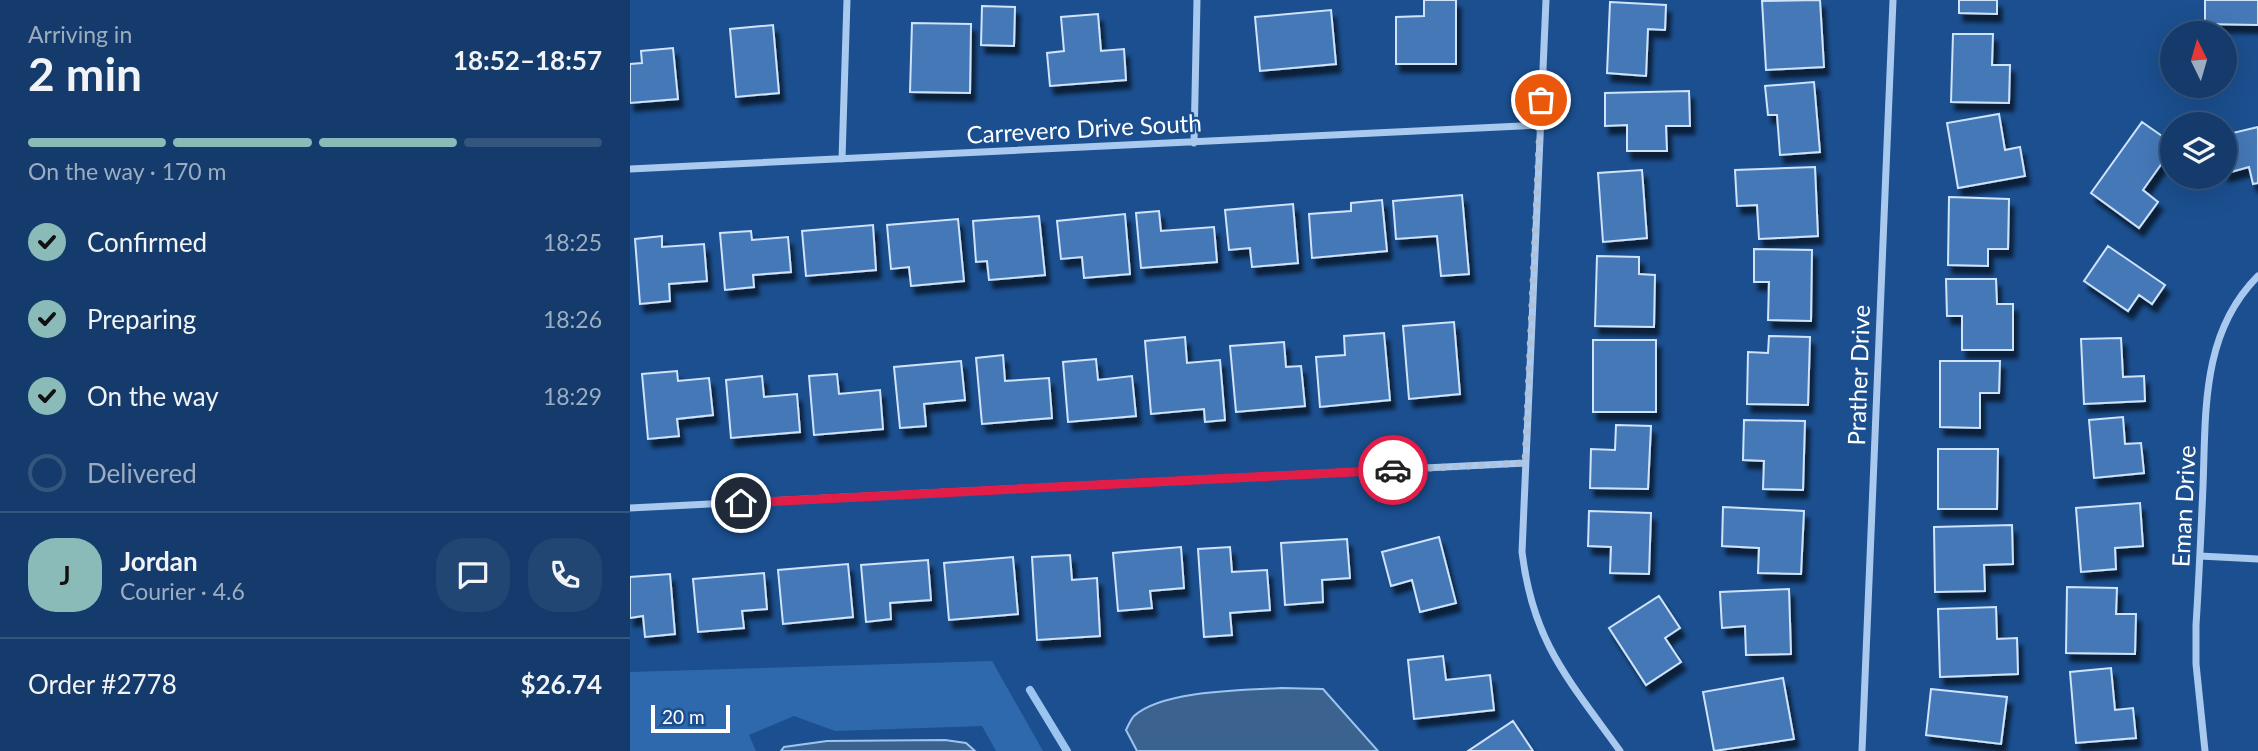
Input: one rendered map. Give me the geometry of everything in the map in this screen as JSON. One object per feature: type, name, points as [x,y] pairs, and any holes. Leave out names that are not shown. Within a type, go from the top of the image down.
[{"type":"street","points":[[842,159],[847,0]]},
{"type":"street","points":[[1194,143],[1197,0]]},
{"type":"street","points":[[1546,0],[1522,552],[1526,588],[1551,656],[1620,751]]},
{"type":"street","name":"Prather Drive","points":[[1862,751],[1893,0]]},
{"type":"street","name":"Carrevero Drive South","points":[[630,169],[1540,125]]},
{"type":"street","name":"Eman Drive","points":[[2205,751],[2196,664],[2208,378],[2227,316],[2244,290],[2258,276]]},
{"type":"street","points":[[630,508],[1525,463]]},
{"type":"street","points":[[2200,556],[2258,559]]},
{"type":"shaded area","points":[[992,661],[1043,751],[996,751],[982,726],[835,731],[794,716],[749,735],[756,751],[630,751],[630,672]]},
{"type":"shaded area","points":[[1282,688],[1323,689],[1378,751],[1137,751],[1126,730],[1134,716],[1147,707],[1164,701],[1205,693]]},
{"type":"shaded area","points":[[945,740],[966,743],[975,751],[781,751],[784,747],[827,741]]},
{"type":"building","points":[[1424,0],[1456,0],[1456,64],[1396,64],[1396,17],[1424,16]]},
{"type":"building","points":[[1820,0],[1824,67],[1766,70],[1762,1]]},
{"type":"building","points":[[1959,0],[1997,0],[1997,14],[1959,13]]},
{"type":"building","points":[[2205,0],[2258,0],[2258,25],[2237,25],[2237,21],[2205,21]]},
{"type":"building","points":[[1610,2],[1666,5],[1665,30],[1648,29],[1646,76],[1607,73]]},
{"type":"building","points":[[982,6],[1015,7],[1014,46],[981,45]]},
{"type":"building","points":[[1331,10],[1336,64],[1260,71],[1255,17]]},
{"type":"building","points":[[1098,14],[1101,51],[1124,49],[1126,80],[1050,86],[1047,53],[1064,51],[1061,17]]},
{"type":"building","points":[[912,23],[971,24],[970,93],[910,92]]},
{"type":"building","points":[[773,25],[779,93],[736,97],[730,29]]},
{"type":"building","points":[[1953,34],[1993,34],[1992,65],[2010,65],[2009,103],[1951,102]]},
{"type":"building","points":[[673,48],[678,99],[630,103],[630,64],[642,63],[641,51]]},
{"type":"building","points":[[1814,82],[1820,152],[1780,155],[1777,115],[1768,115],[1765,86]]},
{"type":"building","points":[[1689,91],[1690,126],[1666,126],[1667,151],[1627,151],[1627,125],[1605,126],[1605,93]]},
{"type":"building","points":[[1999,114],[2005,150],[2020,147],[2025,176],[1958,188],[1947,123]]},
{"type":"building","points":[[2142,122],[2160,135],[2160,166],[2143,190],[2158,202],[2139,228],[2091,193]]},
{"type":"building","points":[[2258,127],[2258,183],[2253,184],[2249,167],[2237,170],[2237,132]]},
{"type":"building","points":[[1815,167],[1818,236],[1759,239],[1757,205],[1737,206],[1735,170]]},
{"type":"building","points":[[1642,170],[1647,238],[1603,242],[1598,173]]},
{"type":"building","points":[[1462,195],[1469,274],[1441,276],[1437,236],[1396,239],[1393,201]]},
{"type":"building","points":[[1949,197],[2009,199],[2008,249],[1988,249],[1988,266],[1948,265]]},
{"type":"building","points":[[1382,200],[1387,251],[1312,258],[1309,214],[1351,211],[1351,203]]},
{"type":"building","points":[[1293,204],[1298,263],[1252,267],[1250,248],[1229,250],[1225,210]]},
{"type":"building","points":[[1159,211],[1161,231],[1214,227],[1217,262],[1141,268],[1136,213]]},
{"type":"building","points":[[1125,214],[1130,274],[1084,278],[1082,257],[1061,259],[1057,221]]},
{"type":"building","points":[[1039,216],[1045,275],[989,280],[987,261],[976,262],[973,221]]},
{"type":"building","points":[[958,219],[964,281],[911,286],[909,267],[891,269],[887,225]]},
{"type":"building","points":[[873,225],[876,270],[806,276],[802,231]]},
{"type":"building","points":[[751,231],[752,240],[788,237],[791,272],[753,275],[754,287],[725,290],[720,233]]},
{"type":"building","points":[[662,236],[662,247],[704,244],[707,281],[669,284],[670,301],[640,304],[635,239]]},
{"type":"building","points":[[2108,246],[2165,285],[2152,304],[2139,295],[2128,311],[2084,281]]},
{"type":"building","points":[[1754,249],[1812,250],[1811,321],[1768,320],[1769,282],[1754,282]]},
{"type":"building","points":[[1597,256],[1639,257],[1639,274],[1655,275],[1654,327],[1595,326]]},
{"type":"building","points":[[1946,279],[1996,279],[1997,304],[2013,304],[2013,350],[1962,350],[1962,316],[1947,316]]},
{"type":"building","points":[[1454,322],[1460,394],[1409,399],[1403,326]]},
{"type":"building","points":[[1384,333],[1390,400],[1320,407],[1316,357],[1345,355],[1344,336]]},
{"type":"building","points":[[1769,336],[1810,337],[1808,405],[1747,404],[1748,352],[1768,353]]},
{"type":"building","points":[[1185,337],[1187,363],[1220,360],[1225,420],[1205,422],[1204,409],[1151,414],[1145,341]]},
{"type":"building","points":[[2121,338],[2123,377],[2144,376],[2145,401],[2084,404],[2081,339]]},
{"type":"building","points":[[1593,340],[1656,340],[1656,412],[1593,412]]},
{"type":"building","points":[[1284,342],[1286,367],[1301,366],[1305,406],[1236,412],[1230,346]]},
{"type":"building","points":[[1003,355],[1005,381],[1049,378],[1052,418],[982,424],[976,358]]},
{"type":"building","points":[[1096,359],[1098,380],[1132,376],[1136,416],[1068,422],[1063,362]]},
{"type":"building","points":[[961,361],[965,400],[924,404],[926,426],[900,428],[894,367]]},
{"type":"building","points":[[1940,361],[2000,361],[1999,393],[1980,393],[1980,428],[1940,427]]},
{"type":"building","points":[[677,371],[678,381],[709,378],[713,415],[677,419],[679,436],[648,439],[642,374]]},
{"type":"building","points":[[837,374],[839,394],[880,390],[883,429],[814,435],[809,376]]},
{"type":"building","points":[[762,376],[764,397],[797,394],[800,432],[731,438],[726,380]]},
{"type":"building","points":[[2123,417],[2125,444],[2141,443],[2144,473],[2094,478],[2089,420]]},
{"type":"building","points":[[1744,420],[1805,421],[1803,490],[1763,489],[1764,461],[1743,460]]},
{"type":"building","points":[[1616,425],[1651,426],[1648,489],[1590,488],[1591,449],[1615,450]]},
{"type":"building","points":[[1938,449],[1998,449],[1997,509],[1938,509]]},
{"type":"building","points":[[2140,503],[2143,546],[2115,548],[2116,569],[2081,572],[2076,508]]},
{"type":"building","points":[[1723,507],[1804,511],[1801,574],[1758,573],[1759,548],[1722,546]]},
{"type":"building","points":[[1589,511],[1651,513],[1649,574],[1610,573],[1611,547],[1588,546]]},
{"type":"building","points":[[2012,525],[2013,564],[1984,565],[1985,591],[1935,592],[1934,527]]},
{"type":"building","points":[[1439,537],[1456,603],[1420,612],[1412,580],[1391,586],[1382,552]]},
{"type":"building","points":[[1347,539],[1350,578],[1322,580],[1323,602],[1285,605],[1281,543]]},
{"type":"building","points":[[1181,547],[1184,588],[1150,591],[1152,608],[1118,611],[1113,553]]},
{"type":"building","points":[[1230,547],[1232,572],[1267,570],[1270,610],[1230,613],[1232,635],[1204,637],[1198,549]]},
{"type":"building","points":[[1070,555],[1072,580],[1097,578],[1100,636],[1037,640],[1032,557]]},
{"type":"building","points":[[1013,557],[1018,614],[949,620],[944,563]]},
{"type":"building","points":[[928,560],[931,600],[890,603],[891,619],[866,622],[861,565]]},
{"type":"building","points":[[848,564],[853,617],[783,624],[778,570]]},
{"type":"building","points":[[764,573],[767,609],[742,611],[744,628],[698,632],[693,579]]},
{"type":"building","points":[[670,574],[675,634],[645,637],[643,616],[630,618],[630,577]]},
{"type":"building","points":[[2067,587],[2117,588],[2116,614],[2136,614],[2135,654],[2066,653]]},
{"type":"building","points":[[1789,589],[1791,654],[1746,655],[1745,626],[1722,628],[1720,592]]},
{"type":"building","points":[[1659,596],[1680,628],[1665,638],[1681,662],[1646,685],[1609,628]]},
{"type":"building","points":[[1996,607],[1997,639],[2017,638],[2018,674],[1940,677],[1938,609]]},
{"type":"building","points":[[1443,656],[1446,680],[1490,675],[1494,710],[1414,719],[1408,660]]},
{"type":"building","points":[[2111,668],[2115,710],[2133,708],[2136,738],[2076,743],[2070,672]]},
{"type":"building","points":[[1783,678],[1794,739],[1714,751],[1703,692]]},
{"type":"building","points":[[1931,689],[2007,697],[2001,744],[1926,735]]},
{"type":"building","points":[[1513,721],[1533,751],[1468,751]]},
{"type":"waterway","points":[[1030,690],[1067,751]]},
{"type":"way so far","points":[[1393,470],[1525,463],[1541,100]]},
{"type":"route","points":[[741,503],[1393,470]]}]
